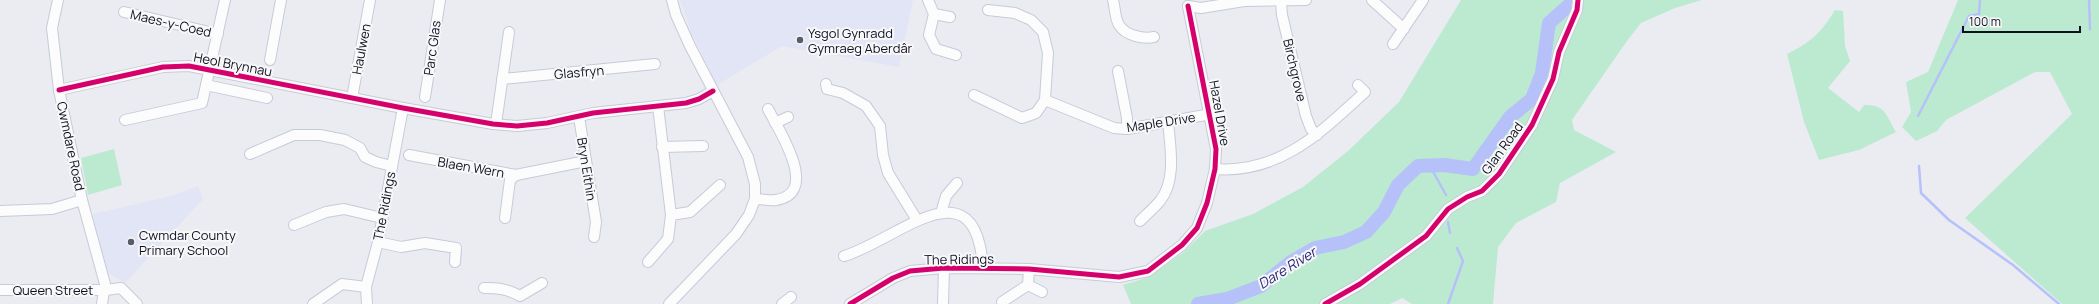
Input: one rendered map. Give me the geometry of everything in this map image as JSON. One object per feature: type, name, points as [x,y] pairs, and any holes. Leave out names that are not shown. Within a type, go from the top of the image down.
[{"type":"street","name":"Cwmdare Road","points":[[58,0],[52,28],[59,90],[82,200],[104,276],[105,290],[102,304]]},
{"type":"street","points":[[125,120],[202,103],[225,0]]},
{"type":"street","points":[[270,60],[281,0]]},
{"type":"street","name":"Haulwen","points":[[352,98],[370,0]]},
{"type":"street","name":"Parc Glas","points":[[425,97],[440,0]]},
{"type":"street","points":[[669,304],[736,234],[750,215],[755,199],[756,184],[751,164],[676,15],[672,0]]},
{"type":"street","points":[[928,0],[934,14],[929,35],[936,49],[956,55]]},
{"type":"street","points":[[1113,0],[1119,25],[1130,34],[1145,38],[1154,37]]},
{"type":"street","points":[[1184,3],[1201,8],[1244,0],[1281,2],[1306,0]]},
{"type":"street","points":[[1372,0],[1404,29]]},
{"type":"street","points":[[1394,44],[1423,0]]},
{"type":"street","name":"Birchgrove","points":[[1281,2],[1282,15],[1306,116],[1311,129],[1317,135]]},
{"type":"street","name":"Hazel Drive","points":[[1029,269],[1119,277],[1148,271],[1182,245],[1197,228],[1207,203],[1215,169],[1216,149],[1211,114],[1184,3]]},
{"type":"street","name":"Glan Road","points":[[1325,304],[1360,284],[1426,236],[1448,209],[1467,197],[1482,191],[1498,174],[1532,125],[1553,79],[1559,52],[1577,5]]},
{"type":"street","points":[[974,95],[1022,118],[1036,113],[1045,100],[1048,54],[1043,32],[1031,20],[1020,15],[988,10]]},
{"type":"street","name":"Maes-y-Coed","points":[[124,12],[218,34]]},
{"type":"street","points":[[934,14],[950,17]]},
{"type":"street","points":[[496,124],[509,32]]},
{"type":"street","name":"Glasfryn","points":[[502,79],[655,64]]},
{"type":"street","name":"Heol Brynnau","points":[[59,90],[163,67],[188,66],[403,108],[496,124],[524,125],[547,123],[593,113],[686,102],[699,99],[713,91]]},
{"type":"street","points":[[1118,71],[1127,118],[1127,128]]},
{"type":"street","points":[[826,84],[827,89],[843,93],[866,106],[880,126],[883,155],[888,173],[918,220]]},
{"type":"street","points":[[206,85],[266,98]]},
{"type":"street","points":[[1215,169],[1246,168],[1291,153],[1317,135],[1365,92],[1358,85]]},
{"type":"street","name":"Maple Drive","points":[[1045,100],[1100,123],[1127,128],[1211,114]]},
{"type":"street","points":[[648,262],[668,239],[671,215],[658,106]]},
{"type":"street","name":"The Ridings","points":[[367,304],[366,287],[378,242],[403,108]]},
{"type":"street","points":[[755,199],[776,200],[784,198],[790,193],[796,183],[796,168],[768,109]]},
{"type":"street","name":"Bryn Eithin","points":[[579,117],[586,161],[591,222],[594,237]]},
{"type":"street","points":[[775,123],[788,117]]},
{"type":"street","points":[[1140,221],[1161,200],[1168,182],[1171,164],[1168,121]]},
{"type":"street","points":[[250,154],[294,135],[320,135],[345,140],[360,148],[365,157],[376,162],[392,166]]},
{"type":"street","points":[[662,147],[703,146]]},
{"type":"street","name":"Blaen Wern","points":[[408,155],[425,163],[516,175],[586,161]]},
{"type":"street","name":"Blaen Wern","points":[[505,218],[510,180],[516,175]]},
{"type":"street","points":[[941,213],[946,196],[957,183]]},
{"type":"street","points":[[671,215],[690,212],[720,185]]},
{"type":"street","points":[[0,211],[52,209],[82,200]]},
{"type":"street","points":[[294,225],[326,212],[344,209],[382,218]]},
{"type":"street","points":[[844,256],[860,251],[918,220],[941,213],[952,213],[967,218],[982,247],[983,268]]},
{"type":"street","points":[[378,242],[401,247],[425,243],[456,248],[455,262]]},
{"type":"street","points":[[943,304],[944,268]]},
{"type":"street","name":"The Ridings","points":[[850,304],[893,278],[910,271],[944,268],[1029,269]]},
{"type":"street","points":[[1028,285],[1029,269]]},
{"type":"street","points":[[484,288],[506,290],[518,300],[542,283]]},
{"type":"street","points":[[313,304],[342,284],[366,287]]},
{"type":"street","points":[[1028,285],[1042,292]]},
{"type":"street","points":[[1002,302],[1028,285]]},
{"type":"street","name":"Queen Street","points":[[0,290],[105,290],[121,288],[137,304]]},
{"type":"street","points":[[782,304],[791,297]]},
{"type":"shaded area","name":"Ysgol Gynradd Gymraeg Aberdâr","points":[[680,0],[913,0],[899,67],[782,46],[717,85],[692,34]]},
{"type":"shaded area","name":"Cwmdar County Primary School","points":[[198,186],[203,199],[125,283],[104,271],[93,214],[171,196]]},
{"type":"green space","points":[[1461,0],[1702,0],[1675,8],[1641,23],[1572,120],[1574,130],[1616,152],[1560,183],[1556,202],[1516,223],[1498,247],[1493,304],[1412,304],[1402,298],[1390,304],[1131,304],[1123,285],[1149,277],[1184,252],[1205,231],[1253,214],[1303,187],[1348,151],[1399,102]]},
{"type":"green space","points":[[1958,0],[2099,0],[2099,304],[2062,304],[1965,218],[2072,114],[2050,72],[2035,72],[1946,120],[1937,131],[1916,141],[1902,127],[1911,112],[1906,82],[1928,72]]},
{"type":"green space","points":[[1835,10],[1843,11],[1845,46],[1850,61],[1828,88],[1859,112],[1864,105],[1871,105],[1881,109],[1887,116],[1896,132],[1859,150],[1819,160],[1804,122],[1787,54],[1802,46],[1815,36],[1825,25]]},
{"type":"green space","points":[[114,149],[122,185],[88,195],[81,158]]},
{"type":"waterway","name":"Dare River","points":[[1198,304],[1227,299],[1261,286],[1291,262],[1315,248],[1344,242],[1366,232],[1384,212],[1398,185],[1418,166],[1444,165],[1473,169],[1510,117],[1532,99],[1542,73],[1549,23],[1575,0]]},
{"type":"waterway","points":[[1918,116],[1969,16],[1979,14],[1980,0]]},
{"type":"waterway","points":[[2089,0],[2090,29]]},
{"type":"waterway","points":[[1430,166],[1446,195]]},
{"type":"waterway","points":[[1919,166],[1921,193],[1949,220],[2013,265],[2059,304]]},
{"type":"waterway","points":[[1448,222],[1450,233]]},
{"type":"waterway","points":[[1448,304],[1463,261],[1457,248]]},
{"type":"cycle path","points":[[1325,304],[1360,284],[1426,236],[1448,209],[1467,197],[1482,191],[1499,174],[1532,125],[1553,79],[1559,52],[1577,10],[1578,0]]},
{"type":"cycle path","points":[[850,304],[893,278],[910,271],[944,268],[1029,269],[1119,277],[1148,271],[1182,245],[1197,228],[1207,203],[1215,169],[1216,149],[1188,6]]},
{"type":"cycle path","points":[[59,90],[163,67],[189,66],[403,108],[493,124],[517,126],[547,123],[593,113],[686,103],[699,99],[713,91]]},
{"type":"place","name":"Ysgol Gynradd Gymraeg Aberdâr","points":[[800,40]]},
{"type":"place","name":"Cwmdar County Primary School","points":[[131,242]]}]
